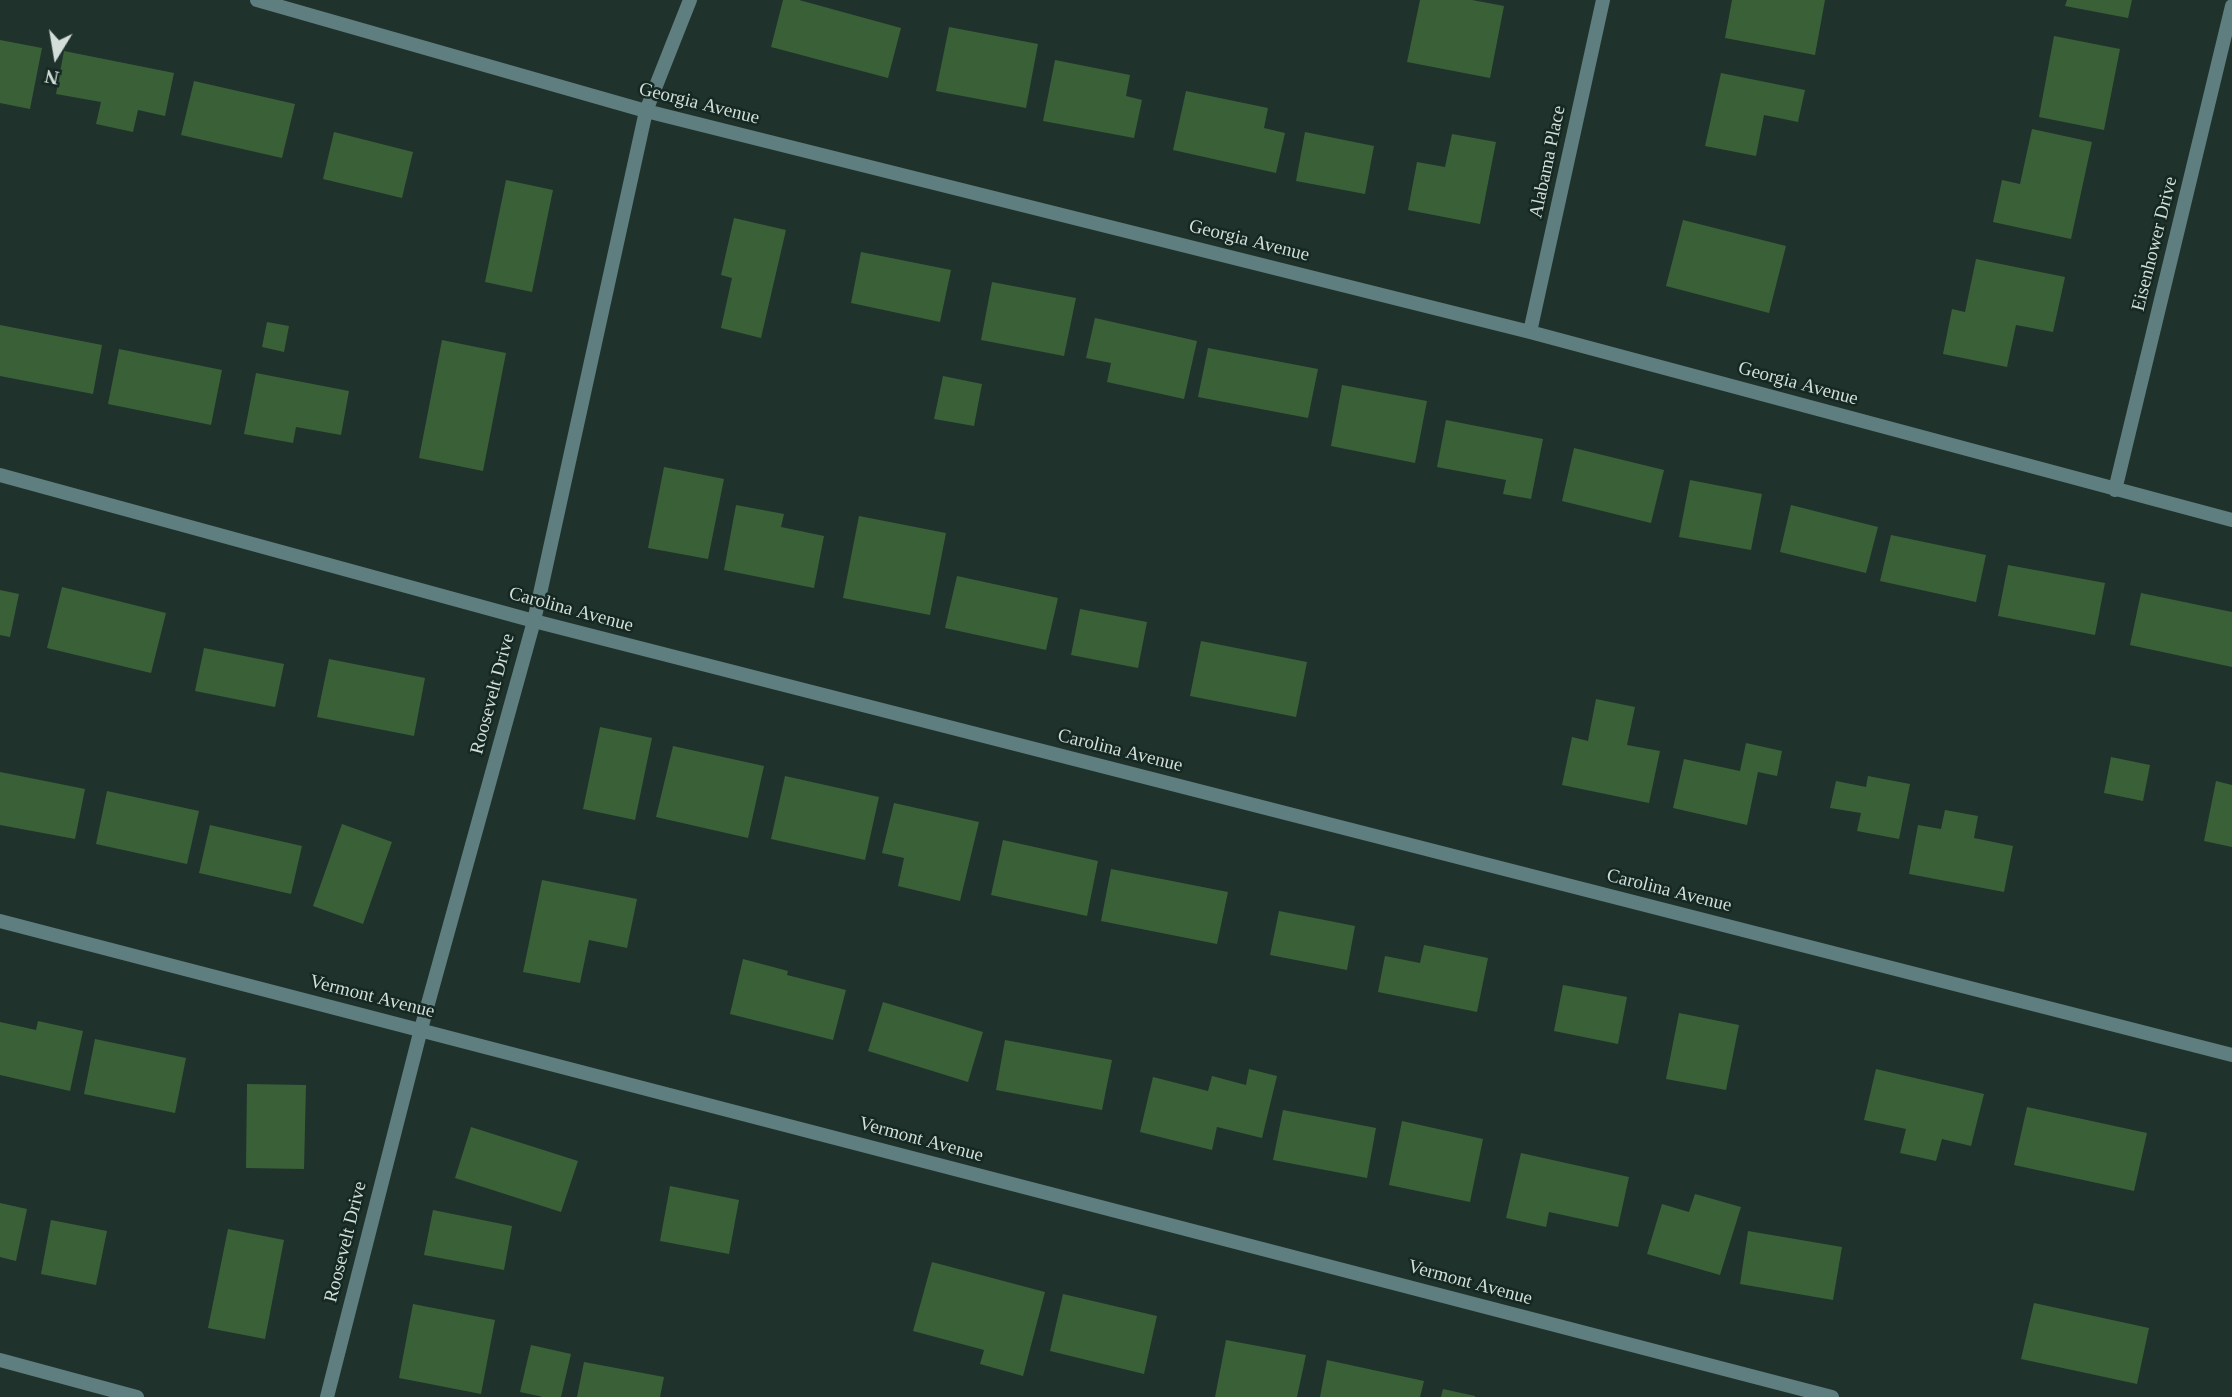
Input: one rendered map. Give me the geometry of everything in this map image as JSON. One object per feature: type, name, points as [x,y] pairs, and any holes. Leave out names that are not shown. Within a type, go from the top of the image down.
[{"type":"street","name":"Georgia Avenue","points":[[257,0],[646,111],[1530,332],[2232,520]]},
{"type":"street","name":"Roosevelt Drive","points":[[327,1397],[421,1029],[534,621],[646,111],[690,0]]},
{"type":"street","name":"Alabama Place","points":[[1530,332],[1603,0]]},
{"type":"street","name":"Eisenhower Drive","points":[[2115,490],[2232,6]]},
{"type":"street","name":"Carolina Avenue","points":[[0,475],[534,621],[2232,1055]]},
{"type":"street","name":"Vermont Avenue","points":[[0,921],[1832,1397]]},
{"type":"street","points":[[0,1360],[137,1397]]},
{"type":"building","points":[[783,0],[799,0],[901,28],[888,78],[771,47]]},
{"type":"building","points":[[1420,0],[1472,0],[1504,6],[1490,78],[1407,62]]},
{"type":"building","points":[[1732,0],[1825,0],[1815,55],[1725,38]]},
{"type":"building","points":[[2067,0],[2132,0],[2128,18],[2065,6]]},
{"type":"building","points":[[949,27],[1038,44],[1026,108],[936,91]]},
{"type":"building","points":[[2054,36],[2120,49],[2104,130],[2039,117]]},
{"type":"building","points":[[0,40],[42,48],[30,109],[0,103]]},
{"type":"building","points":[[64,51],[174,73],[165,116],[138,110],[133,132],[96,124],[101,102],[56,94]]},
{"type":"building","points":[[1055,60],[1130,75],[1126,96],[1142,100],[1134,138],[1043,121]]},
{"type":"building","points":[[1721,73],[1805,90],[1798,122],[1764,115],[1756,156],[1705,146]]},
{"type":"building","points":[[194,81],[295,104],[282,158],[181,135]]},
{"type":"building","points":[[1186,91],[1268,108],[1264,128],[1285,133],[1276,173],[1173,150]]},
{"type":"building","points":[[2032,129],[2092,142],[2071,239],[1993,222],[2002,180],[2020,184]]},
{"type":"building","points":[[334,132],[413,152],[402,198],[323,179]]},
{"type":"building","points":[[1305,132],[1374,146],[1365,194],[1296,181]]},
{"type":"building","points":[[1452,134],[1496,142],[1480,224],[1408,210],[1417,162],[1445,167]]},
{"type":"building","points":[[506,180],[553,190],[532,292],[485,282]]},
{"type":"building","points":[[734,218],[786,230],[761,338],[721,328],[732,278],[721,275]]},
{"type":"building","points":[[1683,220],[1786,246],[1769,313],[1666,286]]},
{"type":"building","points":[[861,252],[951,270],[940,322],[851,303]]},
{"type":"building","points":[[1976,259],[2065,277],[2053,332],[2016,325],[2007,367],[1943,354],[1952,309],[1965,312]]},
{"type":"building","points":[[992,282],[1076,298],[1064,356],[981,340]]},
{"type":"building","points":[[1095,318],[1197,341],[1184,399],[1107,382],[1111,363],[1086,358]]},
{"type":"building","points":[[267,322],[289,326],[284,352],[262,347]]},
{"type":"building","points":[[0,325],[102,345],[93,394],[0,376]]},
{"type":"building","points":[[442,340],[506,353],[483,471],[419,458]]},
{"type":"building","points":[[1208,348],[1318,369],[1308,418],[1198,397]]},
{"type":"building","points":[[119,349],[222,370],[211,425],[108,404]]},
{"type":"building","points":[[256,373],[349,391],[341,435],[296,427],[293,443],[244,434]]},
{"type":"building","points":[[943,376],[982,384],[974,426],[934,419]]},
{"type":"building","points":[[1342,385],[1427,401],[1415,463],[1331,446]]},
{"type":"building","points":[[1446,420],[1543,439],[1531,499],[1503,494],[1506,480],[1437,467]]},
{"type":"building","points":[[1574,448],[1664,470],[1651,523],[1562,501]]},
{"type":"building","points":[[664,467],[724,479],[708,559],[648,548]]},
{"type":"building","points":[[1690,480],[1762,494],[1751,550],[1679,537]]},
{"type":"building","points":[[736,505],[784,514],[781,527],[824,536],[814,588],[724,570]]},
{"type":"building","points":[[1791,505],[1878,527],[1866,573],[1780,552]]},
{"type":"building","points":[[859,516],[946,533],[930,615],[843,598]]},
{"type":"building","points":[[1891,535],[1986,555],[1976,602],[1880,581]]},
{"type":"building","points":[[2008,565],[2105,583],[2095,635],[1998,616]]},
{"type":"building","points":[[957,576],[1058,598],[1046,650],[945,628]]},
{"type":"building","points":[[62,587],[166,613],[151,673],[47,648]]},
{"type":"building","points":[[0,590],[19,594],[10,637],[0,635]]},
{"type":"building","points":[[2141,593],[2232,612],[2232,667],[2130,645]]},
{"type":"building","points":[[1080,609],[1147,622],[1138,668],[1071,655]]},
{"type":"building","points":[[1201,641],[1307,662],[1296,717],[1190,696]]},
{"type":"building","points":[[204,648],[284,664],[275,707],[195,691]]},
{"type":"building","points":[[329,659],[425,678],[414,736],[317,717]]},
{"type":"building","points":[[1596,699],[1635,707],[1627,745],[1660,751],[1649,803],[1562,785],[1572,737],[1588,741]]},
{"type":"building","points":[[600,727],[652,738],[635,820],[583,809]]},
{"type":"building","points":[[1746,743],[1782,751],[1777,776],[1758,772],[1747,825],[1673,808],[1684,759],[1740,771]]},
{"type":"building","points":[[673,746],[764,766],[748,838],[656,817]]},
{"type":"building","points":[[2111,757],[2150,765],[2143,801],[2104,793]]},
{"type":"building","points":[[0,772],[85,789],[75,839],[0,825]]},
{"type":"building","points":[[785,776],[879,797],[865,860],[771,839]]},
{"type":"building","points":[[1868,776],[1910,784],[1899,839],[1857,831],[1861,813],[1830,808],[1836,781],[1866,787]]},
{"type":"building","points":[[2216,781],[2232,785],[2232,847],[2204,841]]},
{"type":"building","points":[[107,791],[199,811],[187,864],[96,844]]},
{"type":"building","points":[[894,803],[979,822],[960,901],[898,886],[904,858],[882,853]]},
{"type":"building","points":[[1945,810],[1978,816],[1974,838],[2013,846],[2004,892],[1909,874],[1918,825],[1941,829]]},
{"type":"building","points":[[342,824],[392,842],[363,924],[313,906]]},
{"type":"building","points":[[210,825],[302,846],[291,894],[199,873]]},
{"type":"building","points":[[1003,840],[1098,861],[1087,916],[991,895]]},
{"type":"building","points":[[1111,869],[1228,892],[1217,944],[1101,921]]},
{"type":"building","points":[[542,880],[637,899],[627,948],[589,940],[580,983],[523,972]]},
{"type":"building","points":[[1279,911],[1355,926],[1347,970],[1270,955]]},
{"type":"building","points":[[1424,945],[1488,958],[1477,1012],[1378,992],[1385,956],[1420,963]]},
{"type":"building","points":[[743,959],[788,971],[787,975],[846,990],[833,1040],[730,1014]]},
{"type":"building","points":[[1563,985],[1627,997],[1618,1044],[1554,1031]]},
{"type":"building","points":[[883,1002],[983,1032],[968,1082],[868,1051]]},
{"type":"building","points":[[1679,1013],[1739,1025],[1726,1090],[1666,1079]]},
{"type":"building","points":[[38,1021],[83,1031],[70,1091],[0,1075],[0,1022],[36,1030]]},
{"type":"building","points":[[95,1039],[186,1058],[175,1113],[84,1094]]},
{"type":"building","points":[[1005,1040],[1112,1060],[1102,1110],[996,1090]]},
{"type":"building","points":[[1249,1069],[1277,1076],[1262,1138],[1217,1127],[1212,1150],[1140,1132],[1153,1077],[1208,1091],[1212,1076],[1246,1085]]},
{"type":"building","points":[[1876,1069],[1984,1094],[1971,1146],[1942,1139],[1936,1161],[1900,1153],[1906,1129],[1864,1120]]},
{"type":"building","points":[[247,1084],[306,1085],[304,1169],[246,1168]]},
{"type":"building","points":[[2027,1107],[2147,1133],[2134,1191],[2014,1165]]},
{"type":"building","points":[[1283,1110],[1376,1128],[1367,1178],[1273,1160]]},
{"type":"building","points":[[1402,1121],[1483,1139],[1470,1202],[1389,1185]]},
{"type":"building","points":[[471,1127],[578,1161],[561,1212],[455,1178]]},
{"type":"building","points":[[1521,1153],[1629,1177],[1618,1227],[1549,1212],[1546,1227],[1506,1218]]},
{"type":"building","points":[[670,1186],[739,1200],[729,1254],[660,1241]]},
{"type":"building","points":[[1695,1194],[1741,1207],[1720,1275],[1647,1254],[1662,1204],[1689,1212]]},
{"type":"building","points":[[0,1203],[27,1209],[16,1261],[0,1257]]},
{"type":"building","points":[[433,1210],[512,1226],[504,1270],[424,1255]]},
{"type":"building","points":[[51,1220],[107,1231],[96,1285],[41,1274]]},
{"type":"building","points":[[228,1229],[284,1240],[265,1339],[208,1328]]},
{"type":"building","points":[[1748,1231],[1842,1247],[1833,1300],[1740,1284]]},
{"type":"building","points":[[932,1262],[1045,1292],[1023,1376],[980,1364],[984,1350],[913,1331]]},
{"type":"building","points":[[1063,1294],[1157,1316],[1144,1374],[1050,1351]]},
{"type":"building","points":[[2034,1303],[2149,1328],[2137,1384],[2021,1359]]},
{"type":"building","points":[[413,1304],[495,1320],[481,1394],[399,1378]]},
{"type":"building","points":[[1226,1340],[1306,1355],[1297,1397],[1215,1397]]},
{"type":"building","points":[[531,1345],[571,1354],[561,1397],[543,1397],[520,1392]]},
{"type":"building","points":[[1327,1360],[1424,1381],[1420,1397],[1320,1397]]},
{"type":"building","points":[[584,1362],[664,1377],[660,1397],[577,1397]]},
{"type":"building","points":[[1443,1389],[1475,1396],[1475,1397],[1441,1397]]}]
